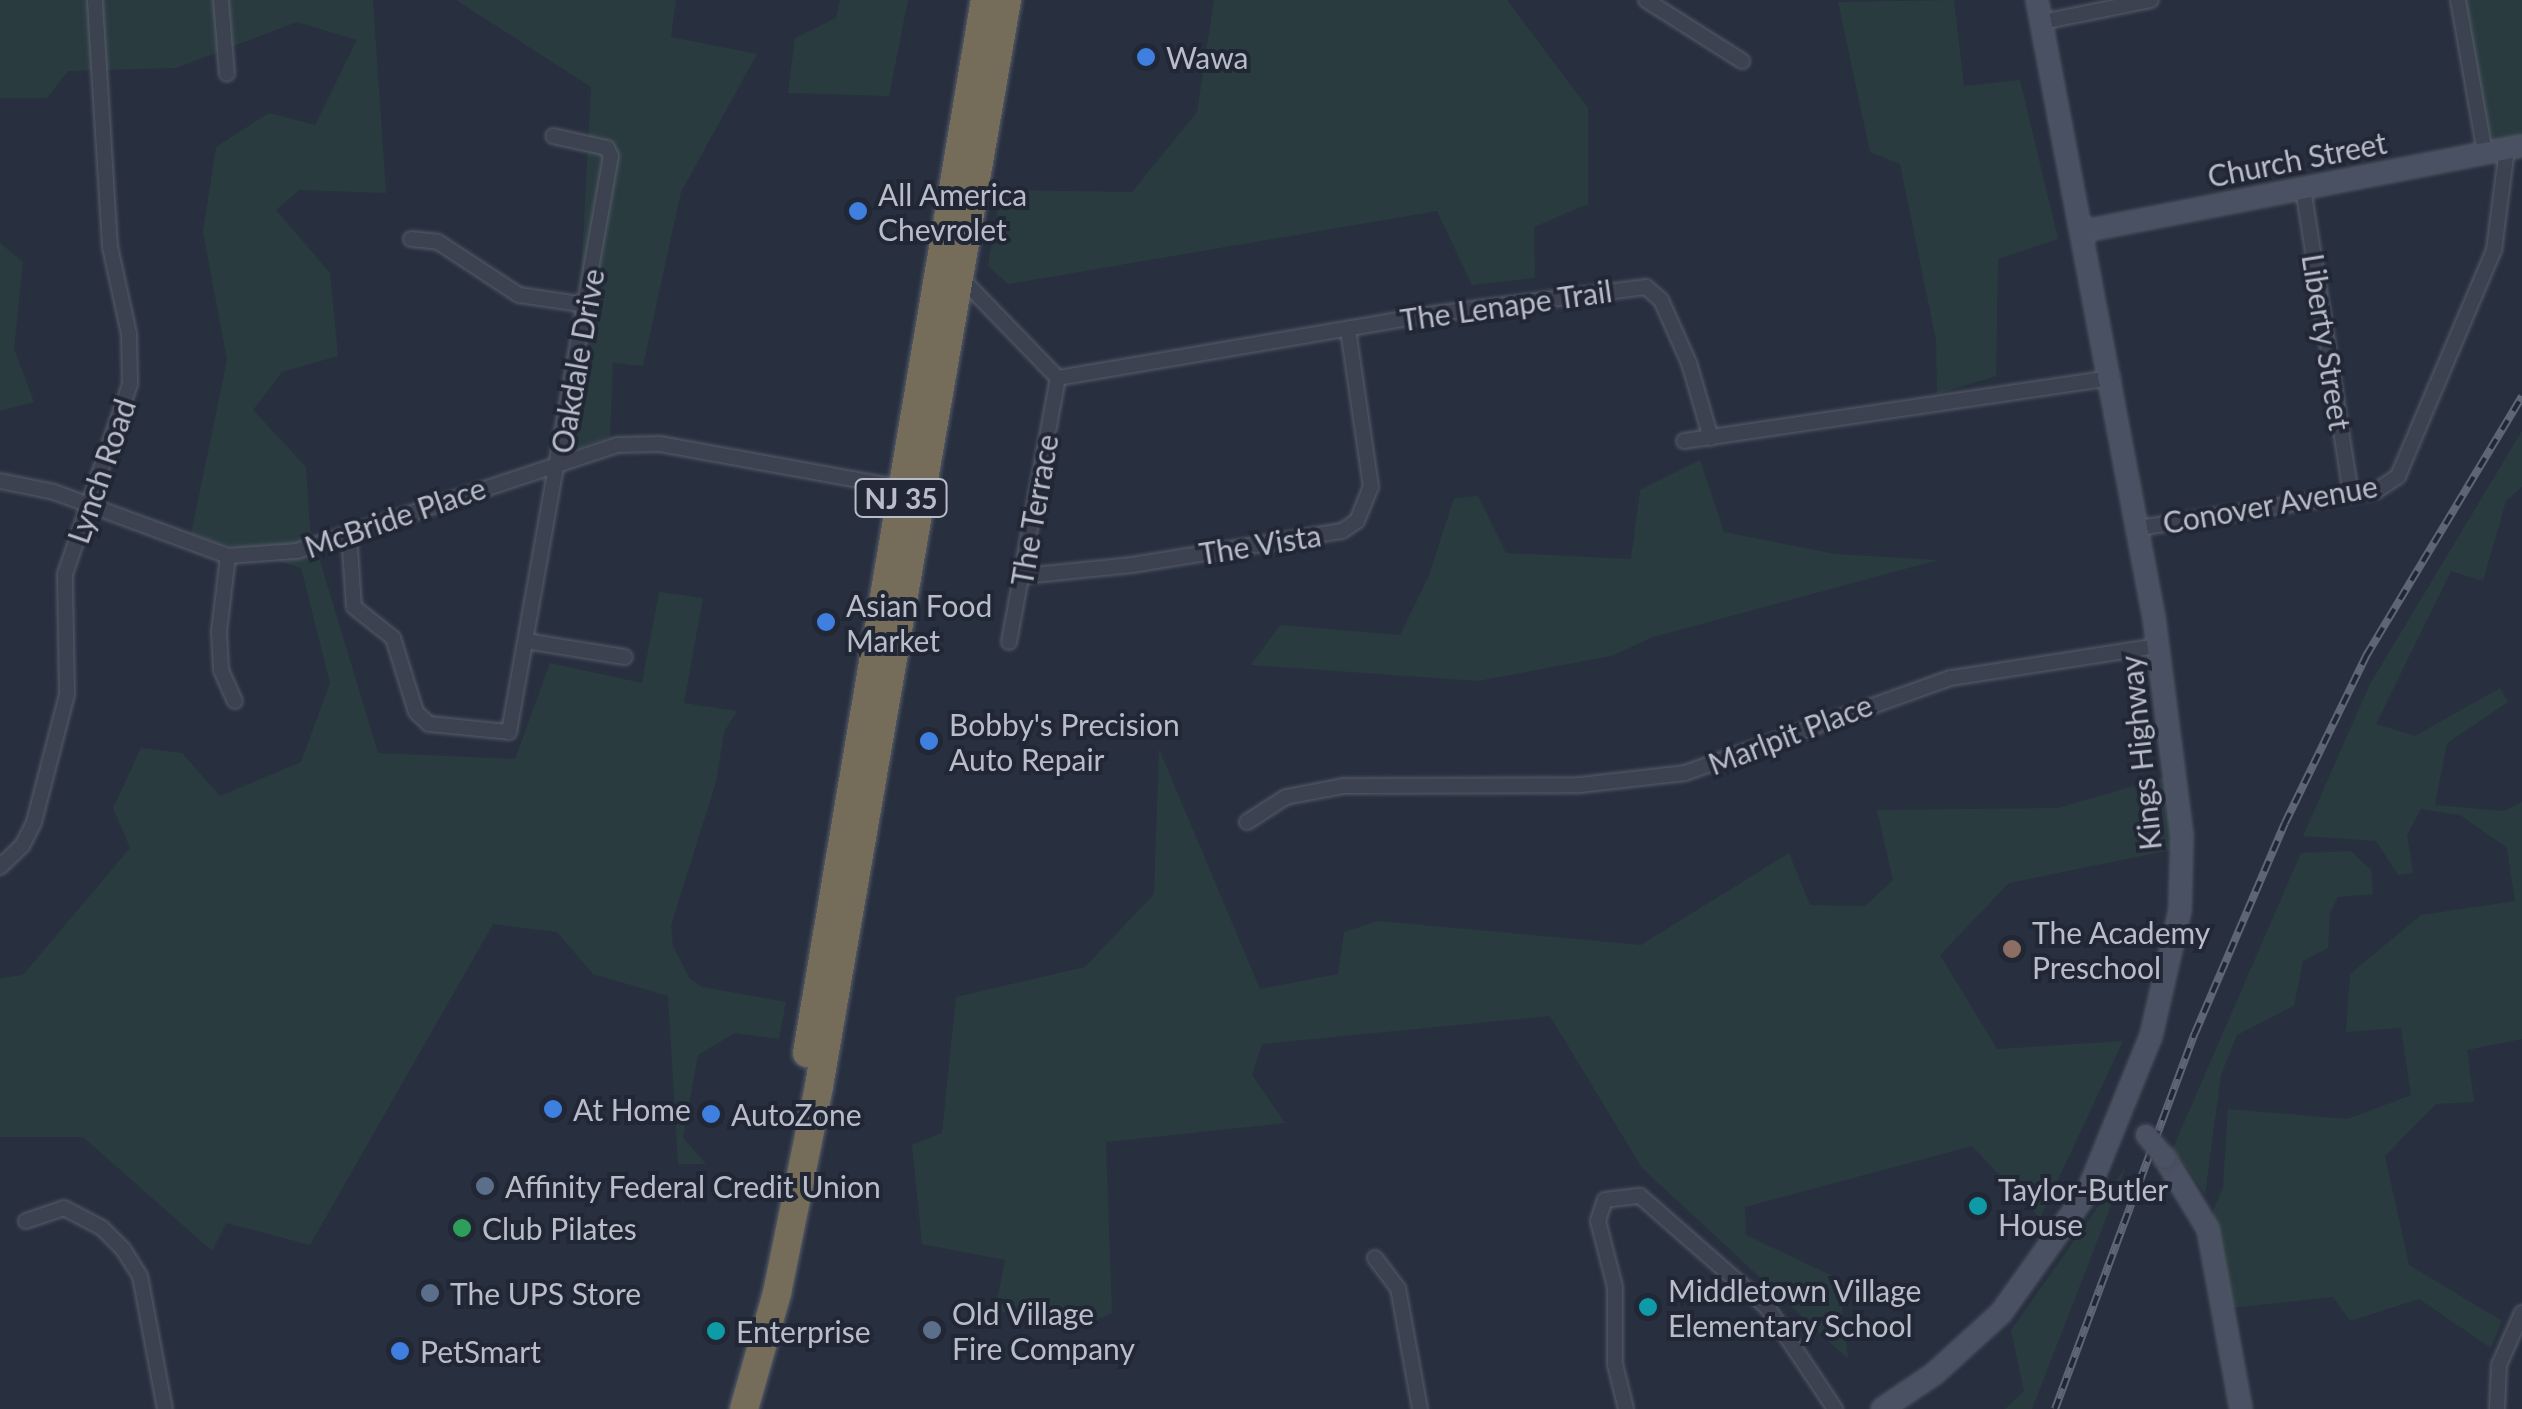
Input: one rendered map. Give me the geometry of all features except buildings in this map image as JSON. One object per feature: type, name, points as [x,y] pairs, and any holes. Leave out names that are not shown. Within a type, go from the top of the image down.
[{"type":"highway","name":"NJ 35","points":[[726,1409],[789,1158],[985,0]]},
{"type":"highway","name":"NJ 35","points":[[744,1409],[781,1274],[819,1086],[1007,0]]},
{"type":"street","name":"Lynch Road","points":[[0,867],[22,846],[34,822],[67,694],[62,590],[124,412],[132,366],[110,248],[96,0]]},
{"type":"street","points":[[221,0],[228,74]]},
{"type":"street","points":[[1646,0],[1742,61]]},
{"type":"street","name":"Kings Highway","points":[[1882,1409],[1971,1343],[2032,1277],[2088,1191],[2123,1114],[2151,1036],[2182,884],[2158,646],[2140,528],[2037,0]]},
{"type":"street","points":[[2042,22],[2151,0]]},
{"type":"street","points":[[2458,0],[2485,153]]},
{"type":"street","name":"Oakdale Drive","points":[[348,534],[354,607],[392,638],[416,712],[429,724],[509,732],[611,156],[607,148],[553,136]]},
{"type":"street","name":"Church Street","points":[[2084,231],[2514,148]]},
{"type":"street","name":"Conover Avenue","points":[[2140,528],[2376,491],[2398,476],[2494,250],[2514,148]]},
{"type":"street","name":"Liberty Street","points":[[2303,188],[2351,495]]},
{"type":"street","points":[[411,238],[438,242],[520,296],[587,305]]},
{"type":"street","points":[[960,277],[1058,378]]},
{"type":"street","name":"The Lenape Trail","points":[[1058,378],[1348,329],[1646,287],[1662,300],[1708,410],[1711,438]]},
{"type":"street","name":"The Vista","points":[[1024,576],[1132,566],[1342,531],[1358,521],[1371,487],[1348,329]]},
{"type":"street","name":"The Terrace","points":[[1009,642],[1058,378]]},
{"type":"street","points":[[1684,441],[2112,378]]},
{"type":"street","name":"McBride Place","points":[[0,481],[90,506],[228,556],[297,551],[559,460],[616,445],[658,444],[903,488]]},
{"type":"street","points":[[228,556],[219,631],[221,670],[234,701]]},
{"type":"street","points":[[526,635],[625,656]]},
{"type":"street","name":"Marlpit Place","points":[[1247,822],[1286,796],[1343,786],[1580,785],[1684,772],[1951,678],[2158,646]]},
{"type":"street","points":[[2123,1114],[2188,1186],[2208,1229],[2241,1409]]},
{"type":"street","points":[[1626,1409],[1616,1364],[1615,1287],[1598,1221],[1605,1200],[1640,1196],[1767,1307],[1835,1409]]},
{"type":"street","points":[[26,1221],[64,1208],[102,1228],[123,1249],[140,1276],[165,1409]]},
{"type":"street","points":[[1375,1258],[1398,1288],[1420,1409]]},
{"type":"street","points":[[2497,1409],[2503,1352],[2522,1313]]},
{"type":"shaded area","points":[[0,0],[373,0],[386,193],[299,190],[276,210],[330,273],[338,356],[282,372],[253,410],[306,467],[310,528],[378,753],[515,759],[550,663],[642,683],[659,592],[703,598],[684,703],[737,711],[724,732],[716,782],[671,925],[673,946],[690,979],[702,987],[786,1002],[779,1039],[735,1033],[698,1055],[683,1138],[706,1164],[678,1164],[668,996],[593,974],[557,932],[493,924],[310,1245],[226,1223],[212,1251],[83,1137],[0,1137],[0,978],[23,975],[130,848],[113,808],[141,748],[182,753],[220,796],[301,762],[330,683],[301,568],[191,534],[227,360],[203,232],[216,147],[269,113],[315,125],[357,40],[297,22],[176,68],[68,71],[47,98],[0,98]]},
{"type":"shaded area","points":[[456,0],[676,0],[671,37],[757,54],[681,192],[643,366],[613,363],[610,437],[572,450],[591,87]]},
{"type":"shaded area","points":[[840,0],[908,0],[889,96],[788,93],[795,38],[836,18]]},
{"type":"shaded area","points":[[1214,0],[1507,0],[1588,108],[1588,204],[1534,227],[1535,278],[1472,285],[1437,211],[1008,284],[988,266],[1001,190],[1132,192],[1197,112]]},
{"type":"shaded area","points":[[1954,0],[1964,86],[2020,80],[2058,239],[1998,259],[1996,376],[1937,394],[1936,340],[1900,164],[1870,152],[1838,2]]},
{"type":"shaded area","points":[[2463,0],[2522,0],[2522,145],[2491,152]]},
{"type":"shaded area","points":[[0,243],[23,262],[14,349],[34,402],[0,411]]},
{"type":"shaded area","points":[[2522,431],[2522,487],[2506,501],[2483,581],[2451,571],[2376,724],[2415,736],[2500,688],[2508,702],[2447,743],[2435,805],[2504,811],[2522,802],[2522,1039],[2467,1050],[2474,1102],[2436,1104],[2385,1156],[2409,1265],[2502,1321],[2491,1348],[2419,1299],[2350,1321],[2333,1297],[2231,1308],[2213,1210],[2223,1188],[2228,1109],[2348,1119],[2411,1095],[2401,1028],[2346,1032],[2350,974],[2421,915],[2515,901],[2507,848],[2460,815],[2421,809],[2407,835],[2413,873],[2398,875],[2376,841],[2303,836],[2370,684]]},
{"type":"shaded area","points":[[1700,460],[1724,532],[1835,554],[1938,560],[1653,637],[1611,656],[1478,681],[1251,665],[1280,625],[1400,635],[1428,578],[1454,498],[1478,496],[1506,553],[1631,559],[1640,490]]},
{"type":"shaded area","points":[[1159,749],[1260,989],[1338,974],[1344,932],[1378,921],[1641,945],[1789,853],[1810,905],[1865,906],[1893,880],[1877,810],[2058,808],[2175,774],[2181,848],[2009,883],[1940,955],[1997,1049],[2123,1041],[2040,1218],[1972,1146],[1745,1207],[1746,1235],[1839,1279],[1848,1359],[1642,1168],[1550,1016],[1262,1044],[1252,1075],[1285,1123],[1106,1142],[1112,1313],[1076,1329],[995,1310],[1005,1260],[922,1244],[912,1145],[942,1133],[956,997],[1085,967],[1154,894]]},
{"type":"shaded area","points":[[2351,851],[2371,870],[2373,894],[2338,897],[2330,913],[2328,948],[2303,961],[2294,1006],[2237,1035],[2221,1075],[2205,1194],[2173,1148],[2301,853]]},
{"type":"shaded area","points":[[2126,1167],[2032,1409],[2005,1409],[2024,1391],[2011,1330]]},
{"type":"railway","points":[[2055,1409],[2195,1033],[2285,823],[2366,656],[2522,396]]},
{"type":"place","name":"Wawa","points":[[1146,57]]},
{"type":"place","name":"All America Chevrolet","points":[[858,211]]},
{"type":"place","name":"Asian Food Market","points":[[826,622]]},
{"type":"place","name":"Bobby's Precision Auto Repair","points":[[929,741]]},
{"type":"place","name":"The Academy Preschool","points":[[2012,949]]},
{"type":"place","name":"At Home","points":[[553,1109]]},
{"type":"place","name":"AutoZone","points":[[711,1114]]},
{"type":"place","name":"Affinity Federal Credit Union","points":[[485,1186]]},
{"type":"place","name":"Taylor-Butler House","points":[[1978,1206]]},
{"type":"place","name":"Club Pilates","points":[[462,1228]]},
{"type":"place","name":"The UPS Store","points":[[430,1293]]},
{"type":"place","name":"Middletown Village Elementary School","points":[[1648,1307]]},
{"type":"place","name":"Old Village Fire Company","points":[[932,1330]]},
{"type":"place","name":"Enterprise","points":[[716,1331]]},
{"type":"place","name":"PetSmart","points":[[400,1351]]}]
